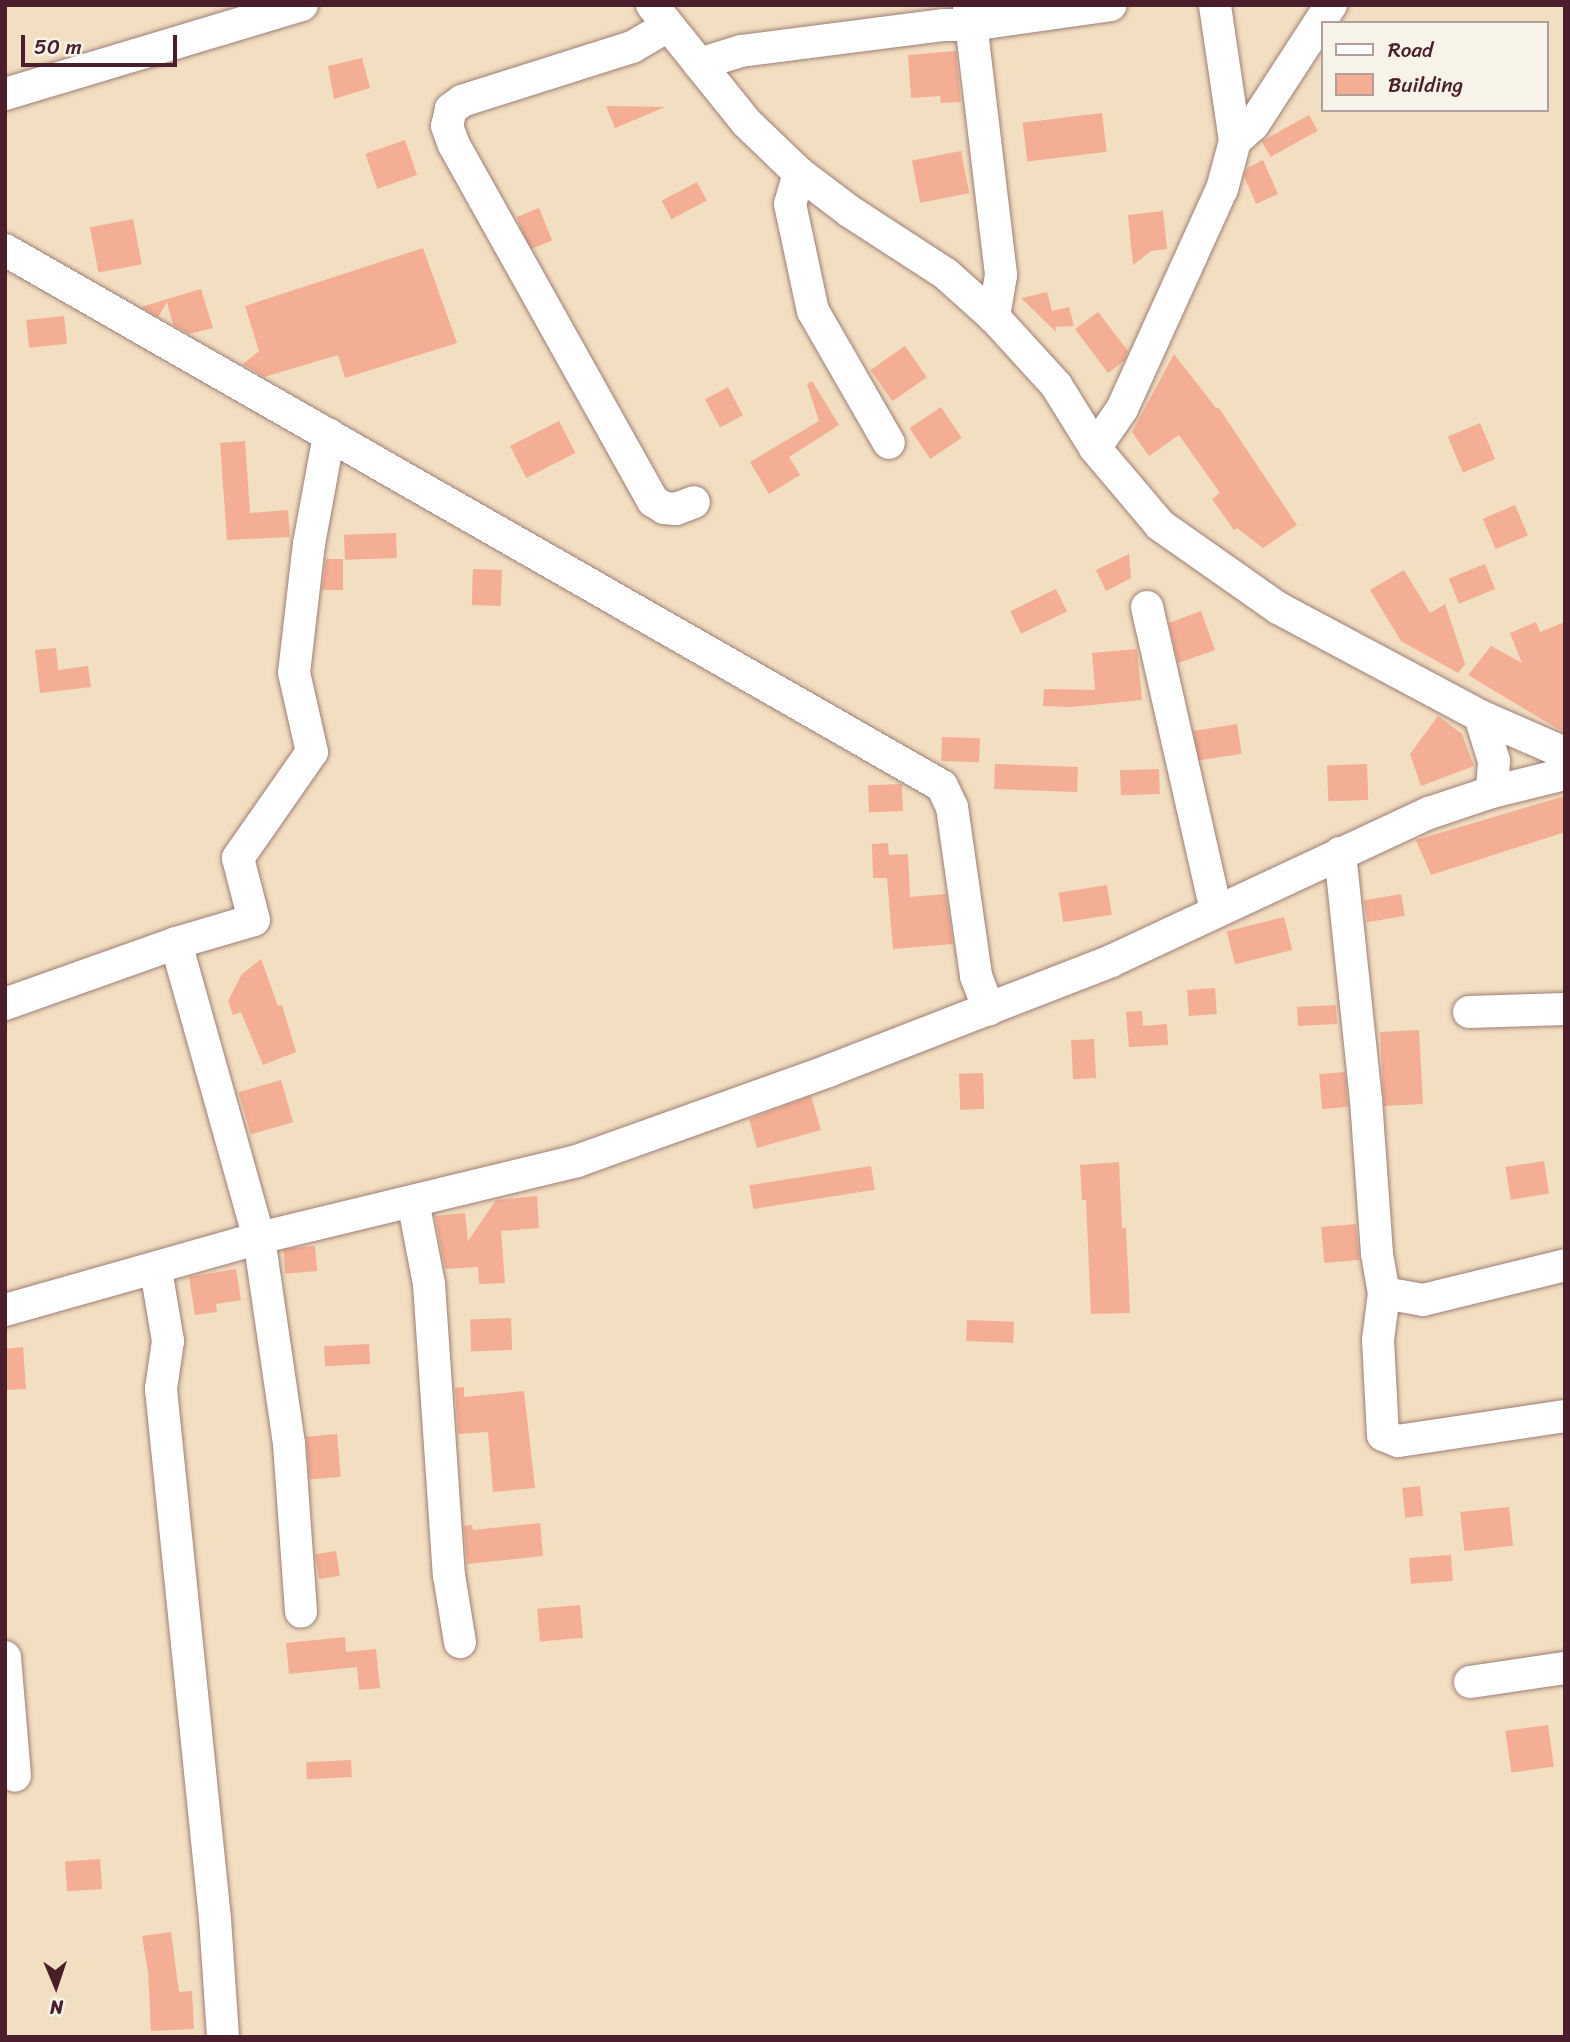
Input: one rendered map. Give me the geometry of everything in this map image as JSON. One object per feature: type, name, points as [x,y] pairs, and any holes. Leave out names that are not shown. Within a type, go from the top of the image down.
[{"type":"street","points":[[5,94],[302,5]]},
{"type":"street","points":[[699,64],[741,51],[944,25],[970,15],[1111,5]]},
{"type":"street","points":[[1095,448],[1122,409],[1133,385],[1222,188],[1235,141],[1215,5]]},
{"type":"street","points":[[1235,141],[1253,125],[1331,5]]},
{"type":"street","points":[[970,15],[1000,275],[994,317]]},
{"type":"street","points":[[694,502],[676,509],[664,508],[653,501],[454,145],[447,126],[451,109],[462,101],[632,47],[660,16],[747,123],[799,173],[849,211],[946,274],[994,317],[1056,386],[1095,448],[1160,525],[1278,608],[1480,716],[1565,753]]},
{"type":"street","points":[[799,173],[790,204],[813,311],[889,443]]},
{"type":"street","points":[[5,250],[942,786],[952,807],[976,976],[989,1010]]},
{"type":"street","points":[[5,1004],[176,943],[254,920],[238,858],[312,752],[294,673],[309,544],[329,435]]},
{"type":"street","points":[[1147,607],[1216,912]]},
{"type":"street","points":[[1480,716],[1494,761],[1492,792]]},
{"type":"street","points":[[5,1310],[156,1270],[259,1238],[577,1161],[989,1010],[1111,961],[1429,813],[1492,792],[1565,774]]},
{"type":"street","points":[[1340,853],[1366,1100],[1377,1254],[1384,1293],[1378,1340],[1382,1435],[1398,1441],[1565,1416]]},
{"type":"street","points":[[176,943],[259,1238],[289,1444],[301,1612]]},
{"type":"street","points":[[1469,1012],[1565,1009]]},
{"type":"street","points":[[413,1201],[429,1284],[449,1575],[460,1642]]},
{"type":"street","points":[[1384,1293],[1423,1300],[1565,1265]]},
{"type":"street","points":[[156,1270],[167,1341],[161,1389],[214,1905],[223,2037]]},
{"type":"street","points":[[5,1657],[15,1776]]},
{"type":"street","points":[[1470,1682],[1565,1668]]},
{"type":"building","points":[[956,51],[961,102],[941,103],[940,96],[911,98],[908,55]]},
{"type":"building","points":[[362,58],[370,88],[334,99],[328,66]]},
{"type":"building","points":[[606,106],[665,107],[615,128]]},
{"type":"building","points":[[1102,113],[1107,152],[1027,161],[1023,123]]},
{"type":"building","points":[[1309,115],[1318,131],[1270,157],[1262,141]]},
{"type":"building","points":[[405,140],[417,175],[377,189],[365,154]]},
{"type":"building","points":[[961,151],[969,193],[920,203],[912,161]]},
{"type":"building","points":[[1263,160],[1278,194],[1256,204],[1244,176],[1247,168]]},
{"type":"building","points":[[697,182],[707,201],[672,219],[662,201]]},
{"type":"building","points":[[539,208],[552,240],[530,249],[517,217]]},
{"type":"building","points":[[1163,211],[1167,249],[1151,251],[1133,265],[1128,215]]},
{"type":"building","points":[[133,219],[142,264],[99,273],[90,227]]},
{"type":"building","points":[[423,248],[457,343],[345,378],[338,355],[264,377],[243,364],[259,351],[245,306]]},
{"type":"building","points":[[201,289],[213,328],[189,334],[173,325],[167,302],[158,317],[141,307]]},
{"type":"building","points":[[1047,292],[1052,311],[1069,307],[1074,326],[1055,327],[1056,332],[1021,298]]},
{"type":"building","points":[[1098,312],[1128,351],[1124,361],[1108,373],[1075,329]]},
{"type":"building","points":[[64,316],[67,344],[29,348],[26,320]]},
{"type":"building","points":[[905,346],[927,377],[892,401],[871,370]]},
{"type":"building","points":[[1174,354],[1216,408],[1219,408],[1297,525],[1263,548],[1237,528],[1234,530],[1212,499],[1220,493],[1179,435],[1149,456],[1132,432]]},
{"type":"building","points":[[812,381],[839,425],[789,457],[800,475],[769,494],[750,462],[819,421],[807,384]]},
{"type":"building","points":[[728,387],[743,415],[720,427],[705,399]]},
{"type":"building","points":[[941,407],[962,438],[930,459],[909,428]]},
{"type":"building","points":[[559,421],[575,453],[526,478],[510,446]]},
{"type":"building","points":[[1480,423],[1495,459],[1463,473],[1448,437]]},
{"type":"building","points":[[245,441],[250,513],[288,510],[290,537],[227,540],[220,443]]},
{"type":"building","points":[[1515,505],[1528,535],[1496,549],[1483,519]]},
{"type":"building","points":[[396,533],[397,558],[345,560],[344,535]]},
{"type":"building","points":[[1129,554],[1131,578],[1106,591],[1096,570]]},
{"type":"building","points":[[326,559],[343,559],[343,590],[322,590]]},
{"type":"building","points":[[1485,564],[1495,589],[1459,604],[1449,579]]},
{"type":"building","points":[[473,569],[502,570],[501,606],[472,605]]},
{"type":"building","points":[[1404,570],[1430,613],[1445,604],[1465,664],[1458,673],[1401,641],[1370,590]]},
{"type":"building","points":[[1056,589],[1067,611],[1021,634],[1010,611]]},
{"type":"building","points":[[1201,611],[1215,650],[1178,663],[1169,623]]},
{"type":"building","points":[[1536,622],[1540,632],[1565,622],[1565,733],[1468,675],[1491,646],[1522,663],[1510,633]]},
{"type":"building","points":[[56,648],[58,670],[88,666],[91,687],[40,693],[35,650]]},
{"type":"building","points":[[1137,649],[1142,700],[1071,707],[1043,706],[1044,689],[1095,690],[1092,653]]},
{"type":"building","points":[[1438,716],[1462,734],[1474,766],[1421,786],[1410,754]]},
{"type":"building","points":[[1237,724],[1242,754],[1198,761],[1194,731]]},
{"type":"building","points":[[942,737],[980,738],[979,762],[941,761]]},
{"type":"building","points":[[995,764],[1078,767],[1077,792],[994,789]]},
{"type":"building","points":[[1367,764],[1368,800],[1328,801],[1327,765]]},
{"type":"building","points":[[1159,769],[1160,794],[1121,795],[1120,770]]},
{"type":"building","points":[[902,784],[903,811],[869,812],[868,785]]},
{"type":"building","points":[[1565,796],[1565,832],[1431,875],[1416,840]]},
{"type":"building","points":[[888,843],[889,855],[908,854],[910,897],[946,894],[953,944],[893,949],[887,878],[873,878],[872,844]]},
{"type":"building","points":[[1107,885],[1112,915],[1063,922],[1059,893]]},
{"type":"building","points":[[1401,894],[1405,916],[1367,922],[1364,901]]},
{"type":"building","points":[[1284,917],[1292,950],[1235,964],[1227,931]]},
{"type":"building","points":[[261,959],[278,1006],[282,1005],[296,1052],[263,1065],[241,1012],[233,1015],[228,1001],[242,974]]},
{"type":"building","points":[[1215,988],[1217,1014],[1189,1016],[1187,990]]},
{"type":"building","points":[[1336,1005],[1337,1024],[1298,1026],[1297,1007]]},
{"type":"building","points":[[1142,1011],[1143,1026],[1167,1024],[1168,1045],[1129,1047],[1126,1012]]},
{"type":"building","points":[[1419,1030],[1423,1104],[1384,1106],[1380,1032]]},
{"type":"building","points":[[1094,1039],[1096,1078],[1073,1079],[1071,1040]]},
{"type":"building","points":[[1345,1072],[1348,1107],[1322,1109],[1319,1074]]},
{"type":"building","points":[[983,1073],[984,1109],[960,1110],[959,1074]]},
{"type":"building","points":[[281,1080],[293,1122],[251,1134],[239,1092]]},
{"type":"building","points":[[811,1096],[821,1130],[757,1148],[749,1119]]},
{"type":"building","points":[[1544,1161],[1549,1194],[1511,1200],[1505,1167]]},
{"type":"building","points":[[1119,1162],[1122,1228],[1126,1228],[1130,1313],[1091,1314],[1086,1200],[1082,1200],[1080,1165]]},
{"type":"building","points":[[871,1166],[875,1190],[753,1209],[750,1185]]},
{"type":"building","points":[[537,1196],[539,1228],[501,1231],[505,1283],[479,1284],[478,1267],[445,1269],[435,1216],[465,1213],[468,1241],[496,1200]]},
{"type":"building","points":[[1356,1224],[1359,1260],[1324,1263],[1321,1227]]},
{"type":"building","points":[[315,1246],[317,1271],[285,1274],[283,1249]]},
{"type":"building","points":[[236,1269],[241,1300],[216,1304],[217,1312],[195,1315],[189,1277]]},
{"type":"building","points":[[511,1318],[512,1350],[471,1351],[470,1319]]},
{"type":"building","points":[[967,1320],[1014,1322],[1013,1343],[966,1341]]},
{"type":"building","points":[[369,1344],[370,1364],[325,1366],[324,1346]]},
{"type":"building","points":[[23,1347],[26,1389],[5,1390],[5,1349]]},
{"type":"building","points":[[464,1387],[464,1397],[524,1391],[535,1488],[493,1492],[488,1432],[458,1434],[455,1388]]},
{"type":"building","points":[[337,1434],[341,1477],[310,1480],[306,1437]]},
{"type":"building","points":[[1420,1486],[1423,1516],[1405,1518],[1402,1488]]},
{"type":"building","points":[[1509,1507],[1513,1546],[1464,1551],[1460,1512]]},
{"type":"building","points":[[540,1523],[543,1556],[467,1564],[464,1526],[472,1525],[473,1530]]},
{"type":"building","points":[[336,1551],[340,1576],[319,1579],[315,1554]]},
{"type":"building","points":[[1451,1555],[1453,1581],[1411,1584],[1409,1558]]},
{"type":"building","points":[[580,1605],[583,1638],[540,1642],[537,1609]]},
{"type":"building","points":[[345,1637],[346,1652],[376,1649],[380,1688],[359,1690],[357,1667],[289,1674],[286,1643]]},
{"type":"building","points":[[1548,1725],[1554,1767],[1511,1773],[1505,1731]]},
{"type":"building","points":[[351,1760],[352,1777],[307,1779],[306,1762]]},
{"type":"building","points":[[100,1859],[102,1889],[67,1891],[65,1861]]},
{"type":"building","points":[[171,1932],[179,1992],[192,1991],[194,2029],[151,2031],[148,1972],[142,1936]]}]
